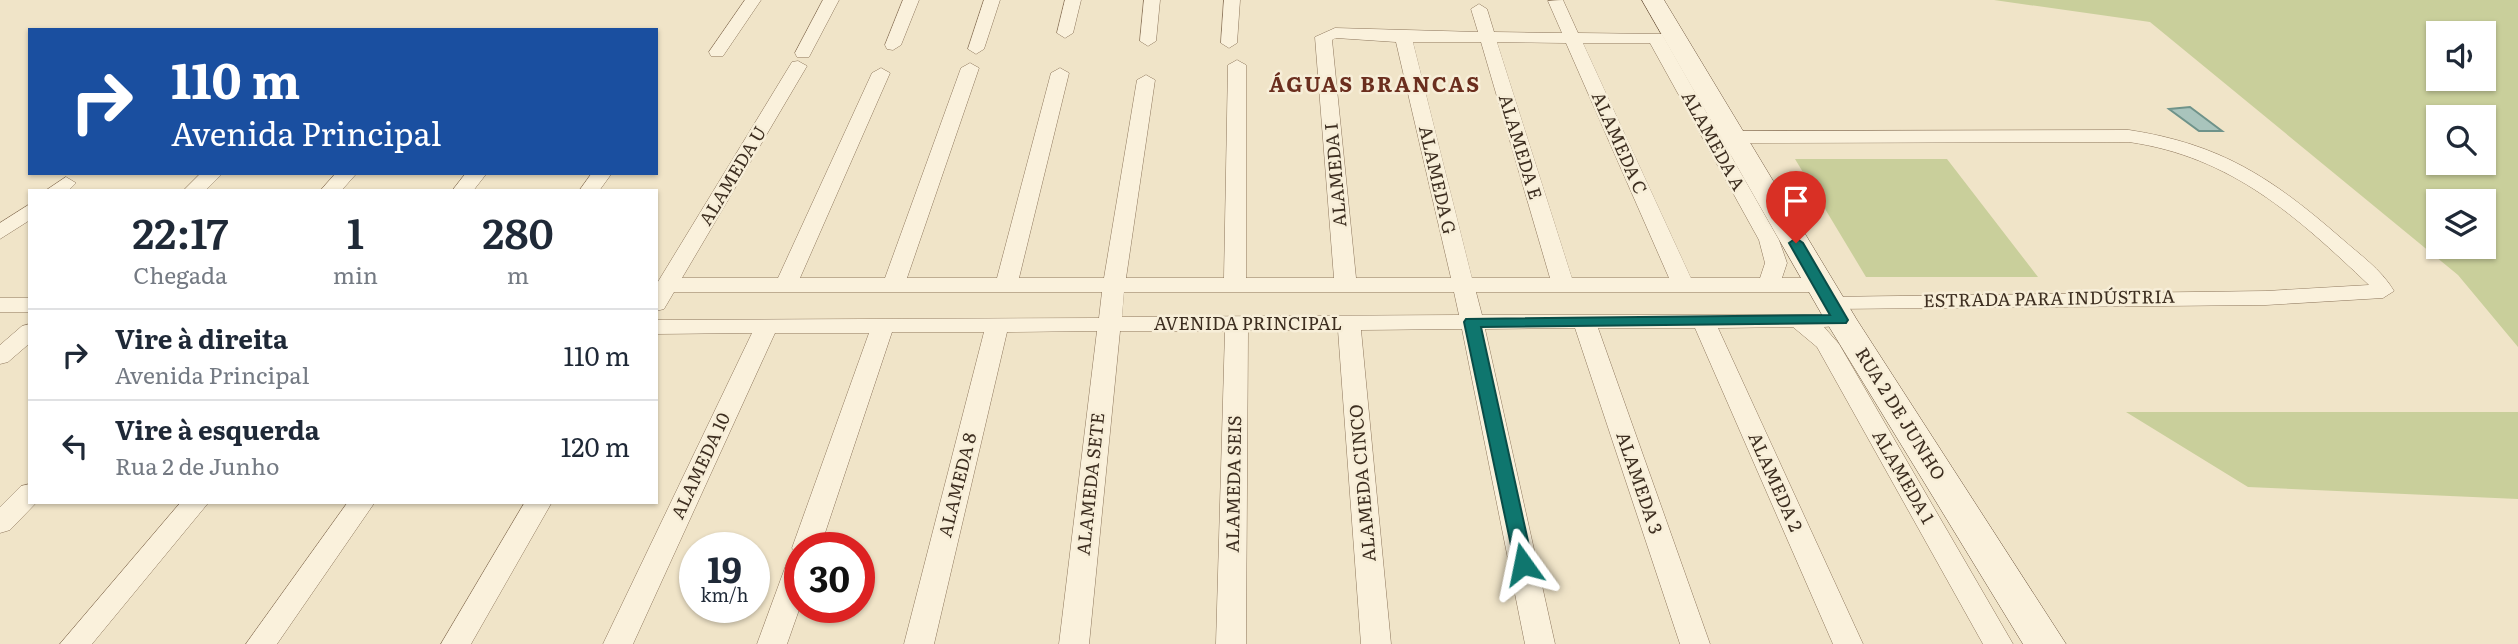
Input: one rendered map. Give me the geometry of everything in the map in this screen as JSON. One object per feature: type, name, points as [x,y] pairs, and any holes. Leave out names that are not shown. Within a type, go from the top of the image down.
[{"type":"street","points":[[717,52],[753,0]]},
{"type":"street","name":"ALAMEDA U","points":[[662,294],[800,60],[831,0]]},
{"type":"street","points":[[893,45],[911,0]]},
{"type":"street","points":[[976,49],[992,0]]},
{"type":"street","points":[[1065,33],[1073,0]]},
{"type":"street","points":[[1148,41],[1152,0]]},
{"type":"street","points":[[1229,43],[1232,0]]},
{"type":"street","name":"RUA 2 DE JUNHO","points":[[1653,0],[1831,302],[2045,644]]},
{"type":"street","name":"ALAMEDA C","points":[[1556,1],[1683,285]]},
{"type":"street","name":"ALAMEDA E","points":[[1479,9],[1563,285]]},
{"type":"street","points":[[1335,33],[1403,37],[1572,37]]},
{"type":"street","name":"ALAMEDA I","points":[[1335,33],[1323,37],[1346,285]]},
{"type":"street","name":"ALAMEDA G","points":[[1403,37],[1472,322],[1540,644]]},
{"type":"street","name":"ALAMEDA A","points":[[1572,37],[1656,38],[1769,240],[1776,263],[1763,284]]},
{"type":"street","points":[[1235,285],[1237,65]]},
{"type":"street","points":[[894,285],[970,68]]},
{"type":"street","points":[[786,285],[881,73]]},
{"type":"street","points":[[1006,285],[1060,74]]},
{"type":"street","name":"ALAMEDA SETE","points":[[1074,644],[1109,324],[1146,80]]},
{"type":"street","name":"ESTRADA PARA INDÚSTRIA","points":[[1734,137],[2129,136],[2179,143],[2224,160],[2263,183],[2377,281],[2383,291],[2266,298],[1831,302]]},
{"type":"street","points":[[194,189],[211,175]]},
{"type":"street","points":[[332,189],[345,175]]},
{"type":"street","points":[[464,189],[475,175]]},
{"type":"street","points":[[0,233],[28,212]]},
{"type":"street","points":[[1763,284],[1786,320]]},
{"type":"street","points":[[662,294],[786,285],[1763,284],[1831,302]]},
{"type":"street","name":"AVENIDA PRINCIPAL","points":[[658,327],[1786,320],[1831,302]]},
{"type":"street","points":[[0,305],[28,305]]},
{"type":"street","name":"ALAMEDA 2","points":[[1703,320],[1848,644]]},
{"type":"street","name":"ALAMEDA 1","points":[[1786,320],[1818,333],[1827,344],[1998,644]]},
{"type":"street","name":"ALAMEDA 3","points":[[1584,321],[1695,644]]},
{"type":"street","name":"ALAMEDA CINCO","points":[[1349,323],[1376,644]]},
{"type":"street","name":"ALAMEDA SEIS","points":[[1230,644],[1237,324]]},
{"type":"street","name":"ALAMEDA 8","points":[[919,644],[997,325]]},
{"type":"street","points":[[812,532],[883,326]]},
{"type":"street","name":"ALAMEDA 10","points":[[618,644],[765,327]]},
{"type":"street","points":[[0,357],[28,333]]},
{"type":"street","points":[[0,523],[28,495]]},
{"type":"street","points":[[75,644],[194,504]]},
{"type":"street","points":[[261,644],[361,504]]},
{"type":"street","points":[[456,644],[538,504]]},
{"type":"street","points":[[772,644],[784,610]]},
{"type":"green space","points":[[1994,0],[2518,0],[2518,347],[2458,275],[2439,259],[2496,259],[2496,189],[2426,189],[2426,249],[2150,22]]},
{"type":"green space","points":[[1795,159],[1947,159],[2038,277],[1866,277]]},
{"type":"green space","points":[[2126,412],[2518,412],[2518,499],[2248,487]]},
{"type":"water","points":[[2190,107],[2222,131],[2199,131],[2169,109]]},
{"type":"district","name":"ÁGUAS BRANCAS","points":[[1375,85]]},
{"type":"route","points":[[1523,564],[1472,322],[1840,320],[1796,243]]}]
